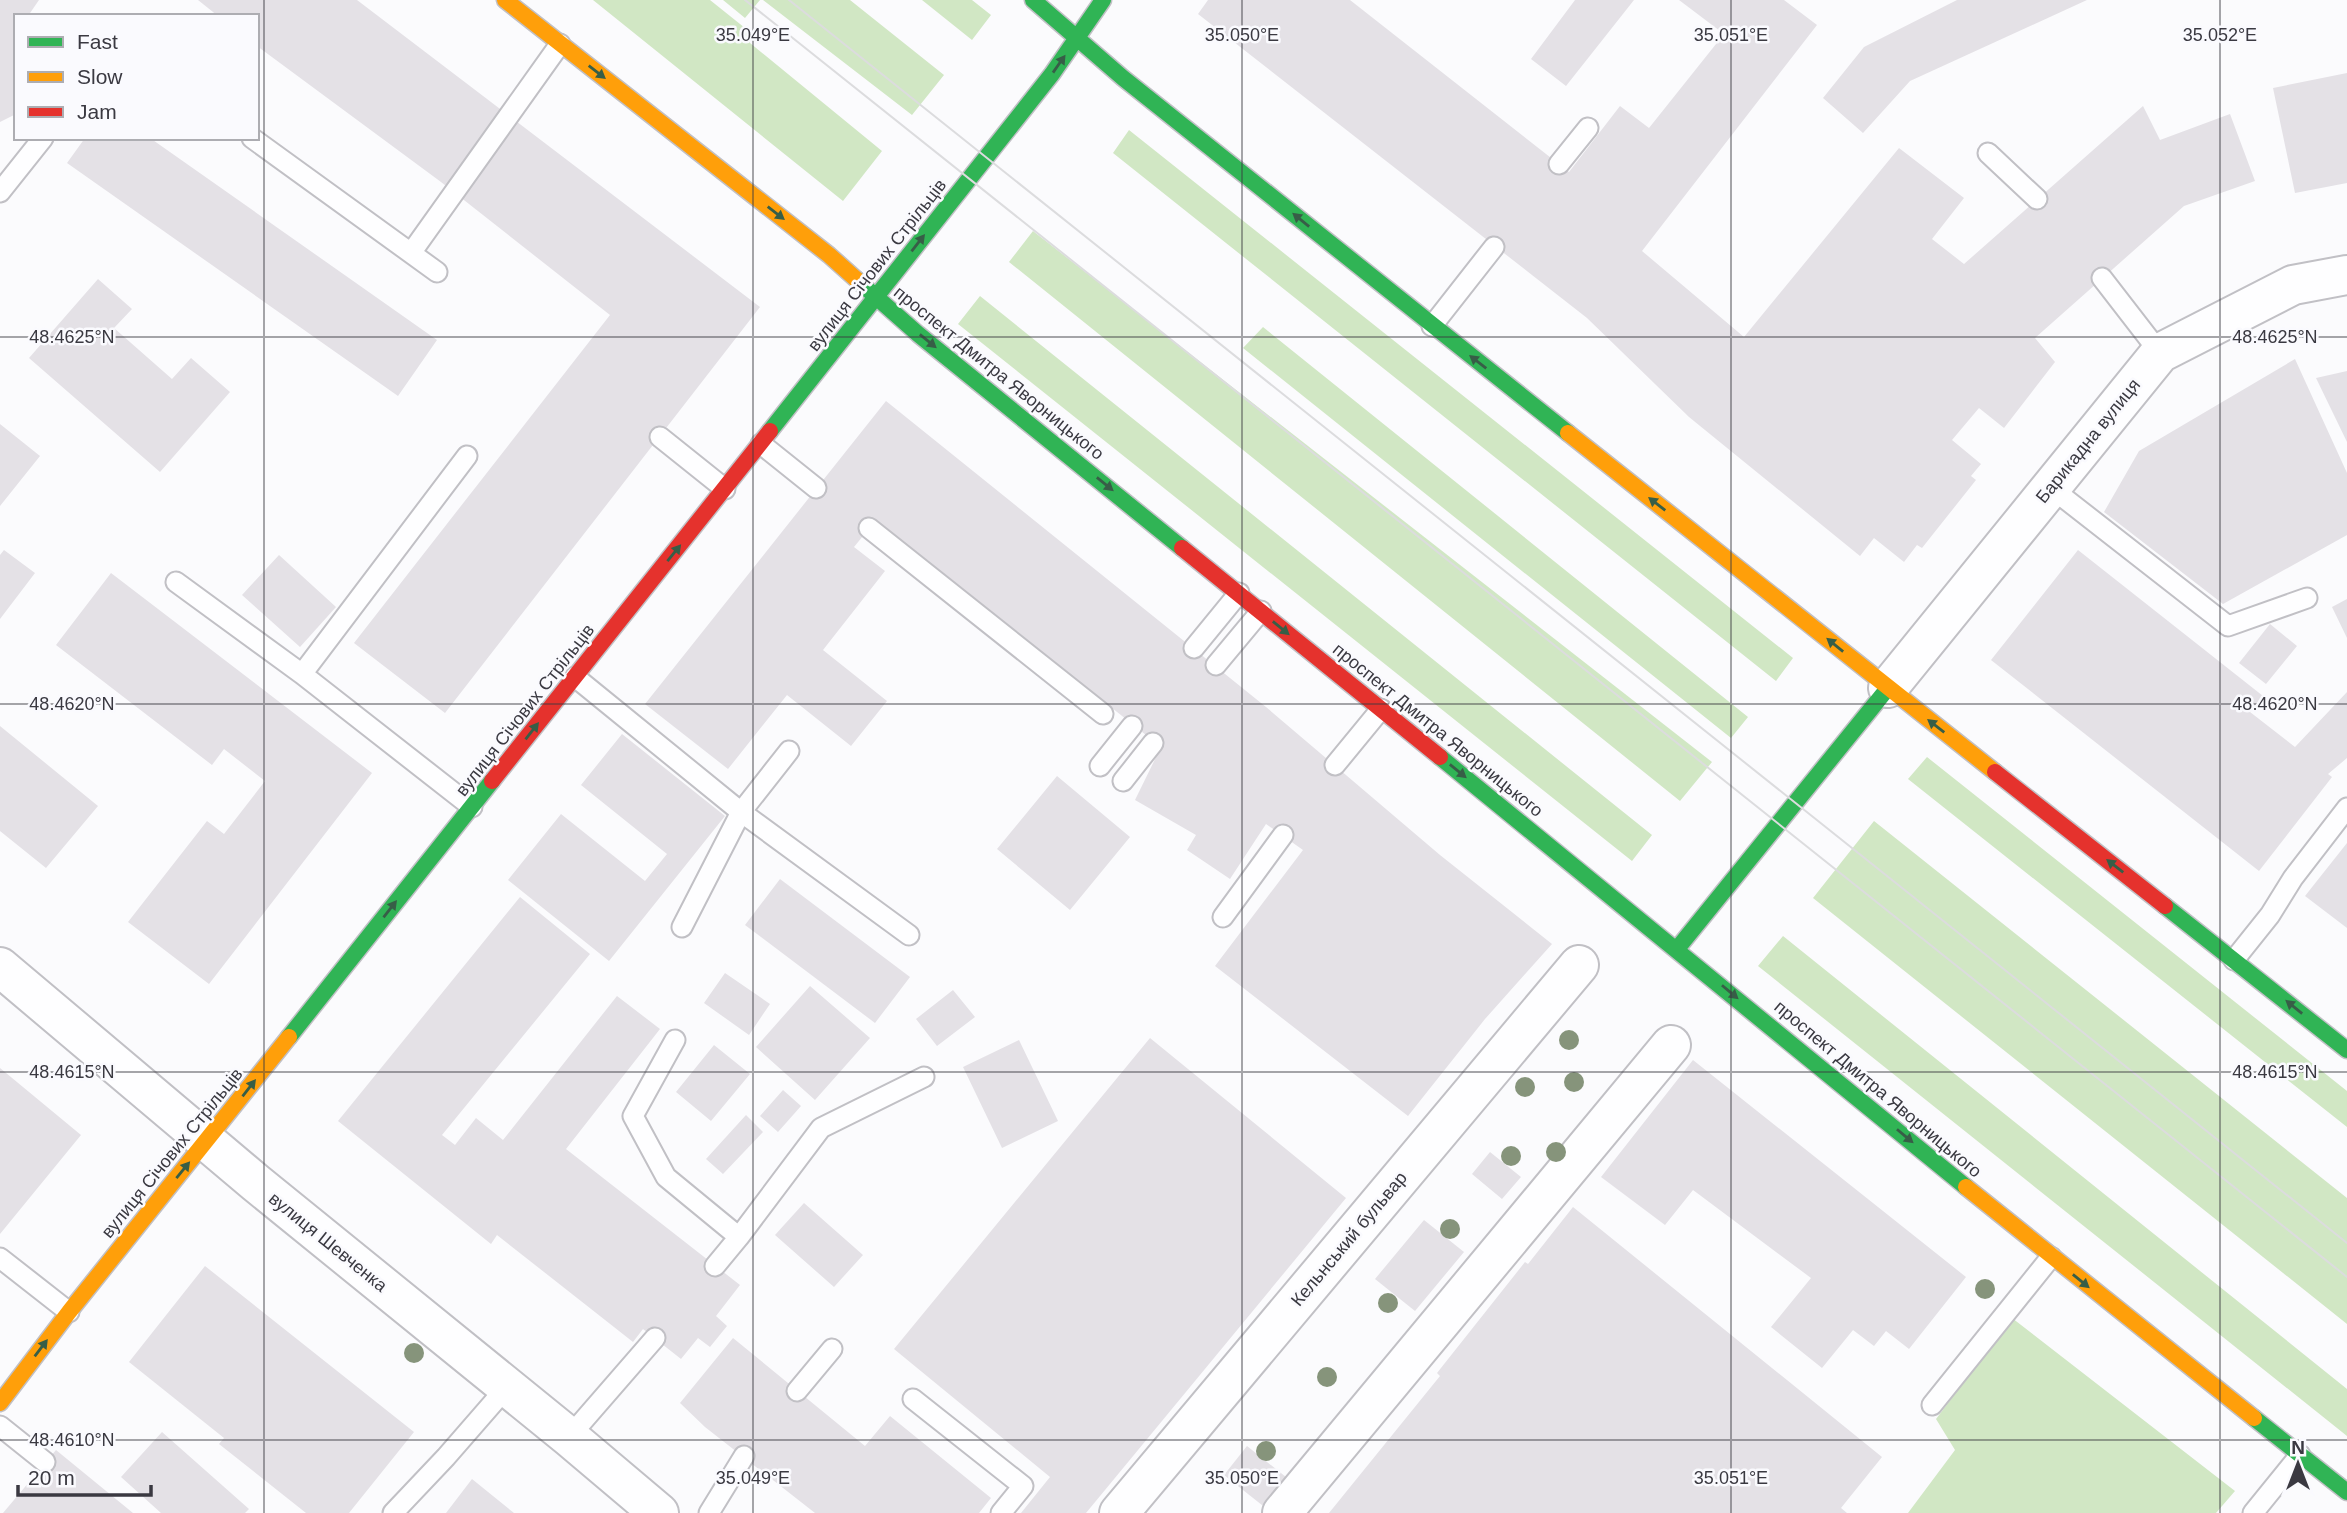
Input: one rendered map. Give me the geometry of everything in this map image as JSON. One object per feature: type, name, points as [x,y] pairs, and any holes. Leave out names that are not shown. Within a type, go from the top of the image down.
[{"type":"main road","name":"проспект Дмитра Яворницького","points":[[505,0],[829,255],[918,334],[1677,948],[2051,1257],[2347,1492]]},
{"type":"main road","points":[[1033,0],[1123,78],[1432,326],[2347,1050]]},
{"type":"main road","name":"вулиця Січових Стрільців","points":[[0,1403],[69,1312],[761,444],[1052,74],[1103,0]]},
{"type":"main road","points":[[1677,948],[1888,688]]},
{"type":"street","name":"Барикадна вулиця","points":[[1888,688],[2160,353],[2293,285],[2347,275]]},
{"type":"street","name":"Кельнський бульвар","points":[[1119,1513],[1578,965]]},
{"type":"street","name":"вулиця Шевченка","points":[[0,967],[659,1513]]},
{"type":"street","points":[[1282,1513],[1671,1045]]},
{"type":"lane","points":[[411,253],[561,44]]},
{"type":"lane","points":[[1559,164],[1588,128]]},
{"type":"lane","points":[[0,192],[41,140]]},
{"type":"lane","points":[[254,140],[437,272]]},
{"type":"lane","points":[[1988,153],[2037,199]]},
{"type":"lane","points":[[1432,326],[1494,247]]},
{"type":"lane","points":[[2102,278],[2160,353]]},
{"type":"lane","points":[[660,437],[725,489]]},
{"type":"lane","points":[[761,444],[816,488]]},
{"type":"lane","points":[[302,674],[467,456]]},
{"type":"lane","points":[[2050,487],[2228,626],[2307,598]]},
{"type":"lane","points":[[869,528],[1102,714]]},
{"type":"lane","points":[[176,582],[302,674],[472,807]]},
{"type":"lane","points":[[1195,649],[1240,593]]},
{"type":"lane","points":[[1216,665],[1261,611]]},
{"type":"lane","points":[[575,677],[741,812],[909,935]]},
{"type":"lane","points":[[1335,765],[1381,709]]},
{"type":"lane","points":[[1100,766],[1132,726]]},
{"type":"lane","points":[[1123,781],[1153,743]]},
{"type":"lane","points":[[682,926],[741,812],[789,751]]},
{"type":"lane","points":[[2234,960],[2347,808]]},
{"type":"lane","points":[[1223,917],[1283,835]]},
{"type":"lane","points":[[675,1040],[633,1116],[666,1177],[739,1237]]},
{"type":"lane","points":[[715,1266],[821,1128],[925,1077]]},
{"type":"lane","points":[[1932,1405],[2051,1257]]},
{"type":"lane","points":[[0,1258],[69,1312]]},
{"type":"lane","points":[[569,1437],[655,1338]]},
{"type":"lane","points":[[797,1391],[832,1349]]},
{"type":"lane","points":[[393,1513],[506,1388]]},
{"type":"lane","points":[[913,1399],[1023,1486],[1001,1513]]},
{"type":"lane","points":[[0,1426],[45,1462]]},
{"type":"lane","points":[[2253,1513],[2300,1455]]},
{"type":"lane","points":[[709,1513],[744,1456]]},
{"type":"green space","points":[[593,0],[710,0],[750,32],[750,43],[882,151],[843,201]]},
{"type":"green space","points":[[723,0],[760,0],[745,18]]},
{"type":"green space","points":[[763,0],[850,0],[944,75],[912,115]]},
{"type":"green space","points":[[922,0],[972,0],[991,15],[972,40]]},
{"type":"green space","points":[[1129,130],[1793,658],[1776,681],[1113,153]]},
{"type":"green space","points":[[1033,231],[1712,762],[1680,801],[1009,262]]},
{"type":"green space","points":[[980,296],[1652,835],[1632,861],[958,324]]},
{"type":"green space","points":[[1263,327],[1748,717],[1731,738],[1243,348]]},
{"type":"green space","points":[[1927,757],[2347,1091],[2347,1127],[1908,779]]},
{"type":"green space","points":[[1874,821],[2347,1198],[2347,1324],[1813,898]]},
{"type":"green space","points":[[1783,936],[2347,1389],[2347,1436],[1758,966]]},
{"type":"green space","points":[[2012,1318],[2235,1491],[2216,1513],[1908,1513],[1955,1450],[1936,1419]]},
{"type":"building","points":[[0,0],[39,0],[29,14],[14,14],[14,115],[0,122]]},
{"type":"building","points":[[198,0],[357,0],[760,307],[445,713],[354,643],[610,315],[441,182],[259,47],[259,14],[216,14]]},
{"type":"building","points":[[1208,0],[1350,0],[1569,172],[1620,106],[1649,128],[1724,34],[1679,0],[1784,0],[1817,25],[1642,251],[1744,337],[1899,148],[1964,198],[1932,239],[1964,264],[2143,106],[2160,140],[2230,114],[2255,181],[2184,206],[2035,338],[2055,362],[2004,428],[1979,408],[1952,440],[1981,464],[1971,476],[1976,480],[1922,548],[1917,545],[1904,562],[1874,538],[1860,556],[1689,417],[1587,318],[1198,14]]},
{"type":"building","points":[[1575,0],[1634,0],[1566,86],[1531,59]]},
{"type":"building","points":[[1957,0],[2087,0],[1910,81],[1863,133],[1823,98],[1864,47]]},
{"type":"building","points":[[2347,73],[2347,183],[2295,193],[2273,88]]},
{"type":"building","points":[[84,140],[153,140],[437,340],[398,396],[67,163]]},
{"type":"building","points":[[98,279],[132,309],[114,328],[172,379],[191,358],[230,392],[160,472],[29,358]]},
{"type":"building","points":[[2295,359],[2347,473],[2347,535],[2223,604],[2104,512],[2139,451]]},
{"type":"building","points":[[2347,371],[2347,442],[2316,378]]},
{"type":"building","points":[[886,401],[1266,707],[1440,855],[1552,944],[1485,1019],[1408,1116],[1215,966],[1303,850],[1266,824],[1230,879],[1187,850],[1196,835],[1135,800],[1161,747],[876,520],[854,547],[885,571],[823,650],[887,701],[851,746],[787,695],[728,769],[645,704]]},
{"type":"building","points":[[0,424],[40,456],[0,506]]},
{"type":"building","points":[[4,550],[35,573],[0,619],[0,555]]},
{"type":"building","points":[[2078,550],[2263,696],[2250,712],[2295,747],[2347,692],[2347,758],[2328,774],[2332,777],[2259,871],[1991,660]]},
{"type":"building","points":[[279,555],[336,607],[300,647],[242,595]]},
{"type":"building","points":[[111,573],[372,773],[209,984],[128,922],[207,821],[224,834],[265,781],[224,749],[212,765],[56,645]]},
{"type":"building","points":[[2347,599],[2347,638],[2332,607]]},
{"type":"building","points":[[2270,624],[2297,646],[2266,684],[2239,663]]},
{"type":"building","points":[[0,726],[98,806],[46,868],[0,831]]},
{"type":"building","points":[[622,734],[725,816],[609,961],[508,880],[561,814],[645,881],[667,854],[581,785]]},
{"type":"building","points":[[1057,776],[1130,837],[1070,910],[997,849]]},
{"type":"building","points":[[2347,843],[2347,928],[2305,896]]},
{"type":"building","points":[[780,879],[910,977],[875,1023],[745,925]]},
{"type":"building","points":[[520,897],[590,954],[442,1135],[455,1145],[476,1118],[503,1140],[617,996],[660,1029],[566,1149],[740,1285],[716,1316],[727,1326],[710,1347],[698,1338],[681,1359],[643,1329],[633,1342],[497,1235],[491,1244],[338,1121]]},
{"type":"building","points":[[725,973],[770,1004],[749,1035],[704,1003]]},
{"type":"building","points":[[810,986],[870,1038],[815,1100],[756,1047]]},
{"type":"building","points":[[953,990],[975,1017],[937,1046],[916,1019]]},
{"type":"building","points":[[1150,1038],[1346,1198],[1086,1513],[1021,1513],[1050,1477],[894,1349]]},
{"type":"building","points":[[1019,1040],[1058,1121],[1002,1148],[963,1067]]},
{"type":"building","points":[[714,1045],[750,1074],[711,1121],[676,1092]]},
{"type":"building","points":[[1693,1060],[1966,1277],[1909,1349],[1886,1331],[1874,1346],[1853,1330],[1822,1368],[1771,1327],[1811,1278],[1693,1190],[1665,1225],[1601,1177]]},
{"type":"building","points":[[0,1068],[81,1135],[0,1234]]},
{"type":"building","points":[[783,1090],[801,1106],[778,1132],[760,1116]]},
{"type":"building","points":[[746,1115],[763,1132],[723,1174],[706,1159]]},
{"type":"building","points":[[1490,1152],[1521,1177],[1502,1199],[1472,1174]]},
{"type":"building","points":[[804,1203],[863,1255],[834,1287],[775,1235]]},
{"type":"building","points":[[1573,1207],[1882,1457],[1841,1508],[1847,1513],[1329,1513],[1440,1376],[1437,1373],[1525,1262],[1528,1264]]},
{"type":"building","points":[[1424,1220],[1464,1252],[1415,1311],[1375,1279]]},
{"type":"building","points":[[205,1266],[414,1432],[349,1513],[306,1513],[219,1444],[224,1438],[129,1362]]},
{"type":"building","points":[[733,1338],[865,1446],[890,1416],[991,1498],[979,1513],[815,1513],[705,1427],[680,1403]]},
{"type":"building","points":[[162,1432],[249,1509],[245,1513],[161,1513],[121,1477]]},
{"type":"building","points":[[1247,1446],[1296,1485],[1272,1513],[1224,1475]]},
{"type":"building","points":[[56,1450],[133,1513],[3,1513]]},
{"type":"building","points":[[472,1479],[514,1513],[446,1513]]},
{"type":"tram line","points":[[745,0],[2347,1277]]},
{"type":"tram line","points":[[789,0],[2347,1243]]},
{"type":"traffic: fast","points":[[1033,0],[1123,78],[1568,433]]},
{"type":"traffic: fast","points":[[770,431],[1052,74],[1103,0]]},
{"type":"traffic: fast","points":[[857,280],[918,334],[1182,548]]},
{"type":"traffic: fast","points":[[1677,949],[1888,688]]},
{"type":"traffic: fast","points":[[1440,757],[1966,1187]]},
{"type":"traffic: fast","points":[[289,1037],[492,781]]},
{"type":"traffic: fast","points":[[2165,906],[2347,1050]]},
{"type":"traffic: fast","points":[[2254,1418],[2347,1492]]},
{"type":"traffic: slow","points":[[505,0],[829,255],[857,280]]},
{"type":"traffic: slow","points":[[1568,433],[1995,772]]},
{"type":"traffic: slow","points":[[0,1403],[69,1312],[289,1037]]},
{"type":"traffic: slow","points":[[1966,1187],[2254,1418]]},
{"type":"traffic: jam","points":[[492,781],[770,431]]},
{"type":"traffic: jam","points":[[1182,548],[1440,757]]},
{"type":"traffic: jam","points":[[1995,772],[2165,906]]}]
